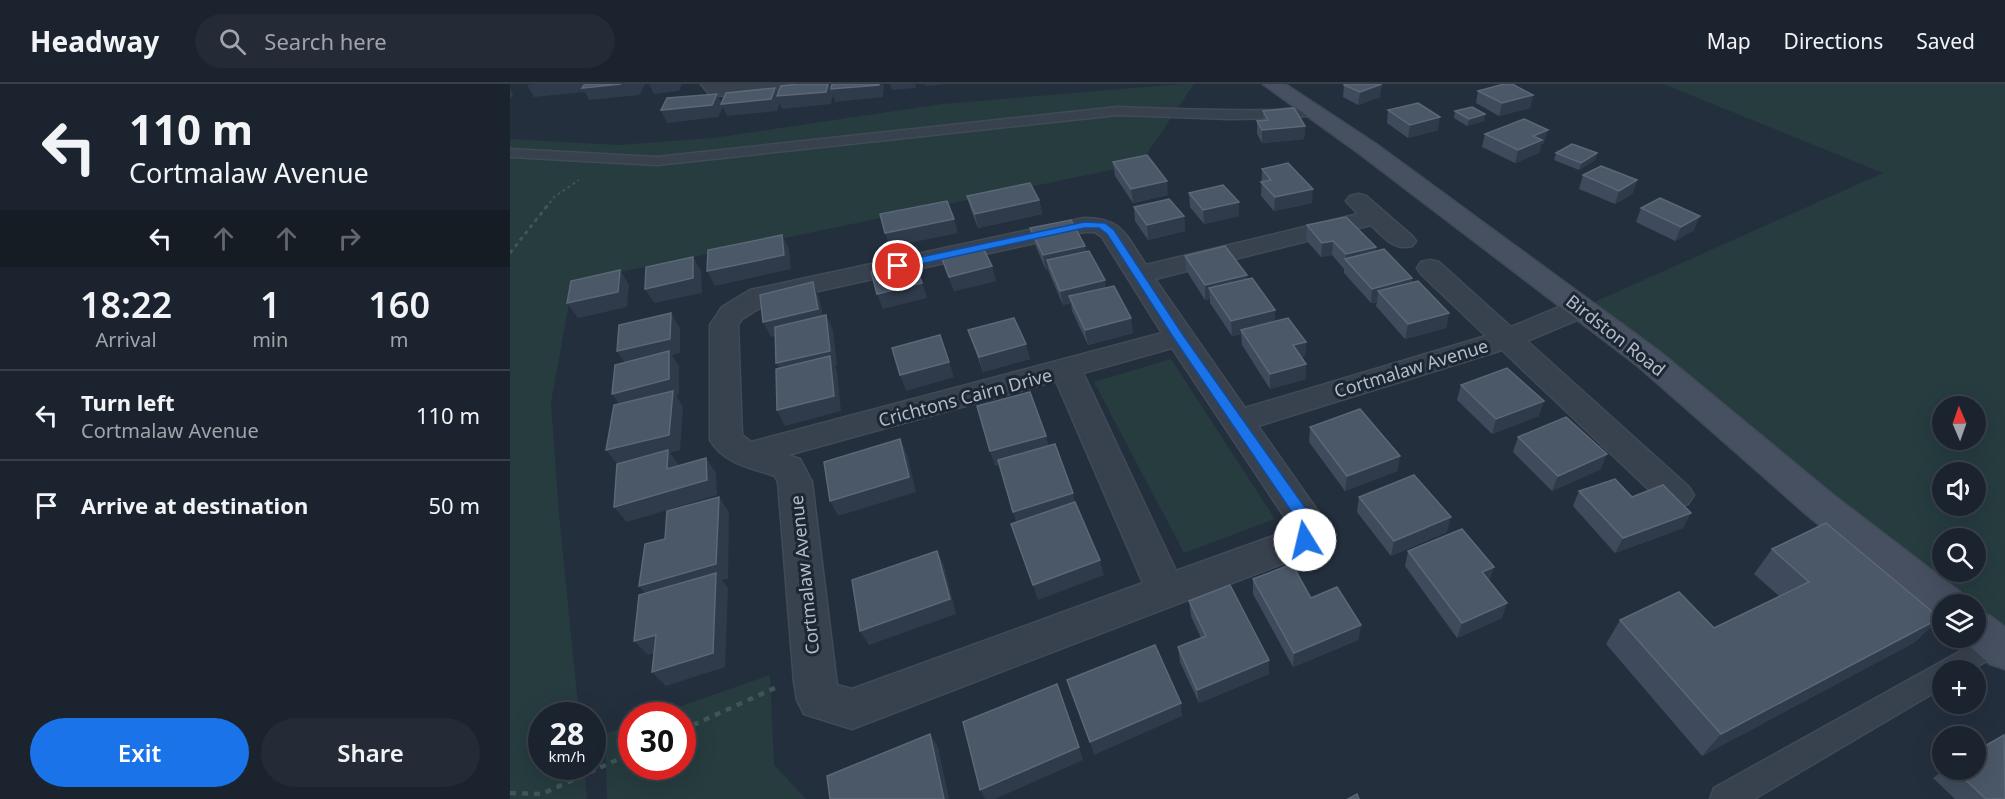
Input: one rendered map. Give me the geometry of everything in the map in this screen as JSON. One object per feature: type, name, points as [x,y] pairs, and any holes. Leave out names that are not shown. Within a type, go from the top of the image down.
[{"type":"main road","name":"Birdston Road","points":[[1272,84],[1368,149],[1649,359],[1819,504],[1933,594]]},
{"type":"street","points":[[710,84],[717,91],[747,91],[805,84]]},
{"type":"street","points":[[1355,198],[1403,241]]},
{"type":"street","points":[[1138,275],[1374,217]]},
{"type":"street","name":"Cortmalaw Avenue","points":[[1084,225],[1101,225],[1111,232],[1179,337],[1306,520],[1305,540],[852,710],[819,700],[795,482],[788,468],[741,452],[726,440],[724,325],[732,313],[760,296],[1084,225]]},
{"type":"street","points":[[1430,268],[1676,495]]},
{"type":"street","name":"Cortmalaw Avenue","points":[[1238,421],[1508,339],[1581,308]]},
{"type":"street","name":"Crichtons Cairn Drive","points":[[750,454],[1179,337]]},
{"type":"street","points":[[1066,369],[1166,591]]},
{"type":"lane","points":[[510,153],[657,161],[1118,111],[1230,115],[1312,111]]},
{"type":"lane","points":[[1963,660],[1992,641]]},
{"type":"lane","points":[[1725,799],[1932,680]]},
{"type":"path","points":[[510,253],[554,197],[611,159]]},
{"type":"path","points":[[696,724],[814,670]]},
{"type":"path","points":[[510,793],[542,794],[618,759]]},
{"type":"green space","points":[[1194,84],[1140,164],[573,282],[551,402],[559,515],[578,702],[528,702],[528,780],[585,780],[587,799],[510,799],[510,139],[618,145],[713,138],[942,104]]},
{"type":"green space","points":[[1663,84],[2005,84],[2005,642],[1986,628],[1986,594],[1940,594],[1819,504],[1581,308],[1883,173]]},
{"type":"green space","points":[[1171,359],[1275,519],[1184,553],[1094,382]]},
{"type":"green space","points":[[770,675],[774,765],[806,799],[607,799],[606,734],[618,729],[618,780],[696,780],[696,702],[693,702]]},
{"type":"building","points":[[585,84],[621,84],[582,88]]},
{"type":"building","points":[[828,84],[826,92],[777,96],[781,86]]},
{"type":"building","points":[[832,84],[879,84],[879,85],[831,89]]},
{"type":"building","points":[[1382,84],[1360,92],[1344,85]]},
{"type":"building","points":[[1512,84],[1533,95],[1502,103],[1478,91]]},
{"type":"building","points":[[775,88],[771,99],[721,104],[726,93]]},
{"type":"building","points":[[717,94],[712,105],[661,110],[667,98]]},
{"type":"building","points":[[1418,103],[1440,117],[1410,125],[1388,110]]},
{"type":"building","points":[[1472,107],[1485,114],[1469,119],[1455,111]]},
{"type":"building","points":[[1294,108],[1305,126],[1262,130],[1257,121],[1268,120],[1263,111]]},
{"type":"building","points":[[1524,119],[1548,130],[1533,136],[1542,140],[1518,150],[1485,134]]},
{"type":"building","points":[[1572,144],[1597,153],[1581,163],[1556,153]]},
{"type":"building","points":[[1147,155],[1167,181],[1131,189],[1113,162]]},
{"type":"building","points":[[1288,163],[1313,189],[1275,197],[1261,182],[1271,180],[1262,169]]},
{"type":"building","points":[[1601,166],[1637,180],[1619,191],[1583,175]]},
{"type":"building","points":[[1030,183],[1039,200],[975,214],[967,196]]},
{"type":"building","points":[[1223,185],[1239,202],[1203,210],[1189,193]]},
{"type":"building","points":[[1660,198],[1700,216],[1681,227],[1641,208]]},
{"type":"building","points":[[1169,199],[1184,216],[1147,225],[1134,207]]},
{"type":"building","points":[[947,201],[954,219],[885,233],[880,214]]},
{"type":"building","points":[[1346,217],[1376,247],[1346,254],[1333,241],[1322,243],[1307,225]]},
{"type":"building","points":[[1071,220],[1085,246],[1043,255],[1030,228]]},
{"type":"building","points":[[782,235],[784,255],[707,271],[708,250]]},
{"type":"building","points":[[982,246],[992,266],[949,277],[941,256]]},
{"type":"building","points":[[1225,246],[1247,275],[1205,285],[1185,256]]},
{"type":"building","points":[[1384,249],[1412,278],[1372,289],[1345,259]]},
{"type":"building","points":[[1089,251],[1105,280],[1060,291],[1047,260]]},
{"type":"building","points":[[693,257],[693,278],[645,289],[646,267]]},
{"type":"building","points":[[915,262],[922,283],[877,294],[871,272]]},
{"type":"building","points":[[620,270],[618,292],[567,303],[571,281]]},
{"type":"building","points":[[1252,278],[1275,310],[1231,321],[1209,288]]},
{"type":"building","points":[[1418,281],[1449,313],[1408,324],[1378,291]]},
{"type":"building","points":[[813,282],[818,309],[763,322],[760,295]]},
{"type":"building","points":[[1114,286],[1131,318],[1085,330],[1069,296]]},
{"type":"building","points":[[671,313],[670,339],[617,351],[619,325]]},
{"type":"building","points":[[826,315],[830,351],[776,363],[775,327]]},
{"type":"building","points":[[1014,318],[1026,344],[979,357],[968,330]]},
{"type":"building","points":[[1288,318],[1306,342],[1293,345],[1306,364],[1270,374],[1241,330]]},
{"type":"building","points":[[940,335],[949,362],[900,375],[892,348]]},
{"type":"building","points":[[669,351],[669,379],[612,394],[615,365]]},
{"type":"building","points":[[830,356],[834,396],[777,410],[776,369]]},
{"type":"building","points":[[1507,368],[1544,401],[1496,419],[1461,385]]},
{"type":"building","points":[[673,391],[669,435],[606,450],[614,405]]},
{"type":"building","points":[[1030,392],[1046,436],[990,451],[977,406]]},
{"type":"building","points":[[1360,409],[1400,456],[1347,476],[1310,427]]},
{"type":"building","points":[[1566,417],[1607,454],[1558,476],[1518,437]]},
{"type":"building","points":[[900,439],[909,477],[830,501],[824,462]]},
{"type":"building","points":[[1055,444],[1073,493],[1013,512],[998,460]]},
{"type":"building","points":[[668,450],[667,469],[706,458],[707,480],[614,507],[617,464]]},
{"type":"building","points":[[1414,475],[1451,517],[1394,541],[1359,497]]},
{"type":"building","points":[[1615,479],[1632,497],[1663,485],[1691,513],[1623,538],[1579,491]]},
{"type":"building","points":[[719,497],[716,564],[639,586],[645,544],[665,539],[667,511]]},
{"type":"building","points":[[1075,502],[1100,560],[1033,585],[1011,524]]},
{"type":"building","points":[[1826,523],[1932,611],[1932,622],[1721,734],[1620,620],[1679,592],[1714,628],[1809,582],[1772,549]]},
{"type":"building","points":[[1462,529],[1494,567],[1482,572],[1507,603],[1462,623],[1408,551]]},
{"type":"building","points":[[937,551],[950,599],[860,631],[852,580]]},
{"type":"building","points":[[1292,564],[1311,598],[1337,587],[1361,625],[1294,653],[1253,579]]},
{"type":"building","points":[[716,573],[713,653],[652,672],[656,635],[634,641],[639,595]]},
{"type":"building","points":[[1230,585],[1269,660],[1197,690],[1178,647],[1206,636],[1189,601]]},
{"type":"building","points":[[1155,645],[1181,703],[1090,742],[1067,680]]},
{"type":"building","points":[[1057,684],[1079,747],[980,790],[963,722]]},
{"type":"building","points":[[930,734],[944,799],[830,799],[827,776]]},
{"type":"building","points":[[2004,735],[2005,799],[1986,799],[1966,780],[1986,780],[1986,745]]},
{"type":"building","points":[[1357,794],[1359,799],[1348,799]]},
{"type":"route","points":[[898,266],[1084,225],[1101,225],[1111,232],[1179,337],[1306,520],[1305,540]]}]
